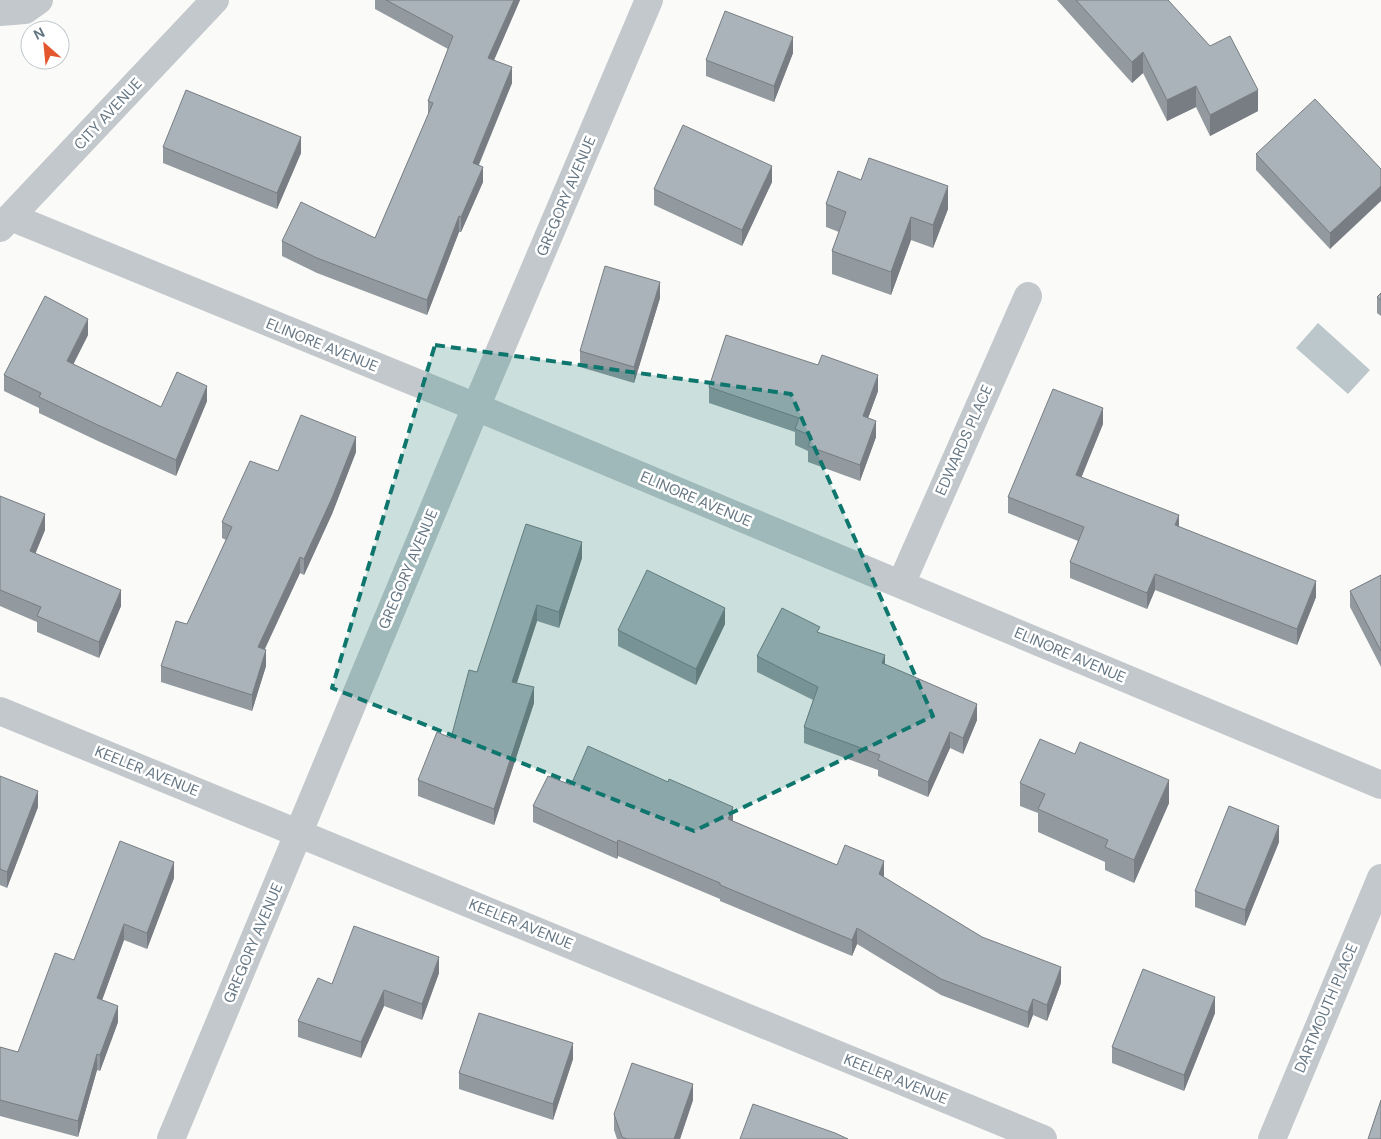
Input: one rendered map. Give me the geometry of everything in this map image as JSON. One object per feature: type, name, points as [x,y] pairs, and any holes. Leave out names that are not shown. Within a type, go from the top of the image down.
[{"type":"street","points":[[0,12],[24,10],[39,0]]},
{"type":"street","name":"CITY AVENUE","points":[[5,222],[215,0]]},
{"type":"street","name":"GREGORY AVENUE","points":[[171,1139],[476,408],[649,0]]},
{"type":"street","name":"ELINORE AVENUE","points":[[5,222],[476,408],[1381,785]]},
{"type":"street","name":"EDWARDS PLACE","points":[[901,584],[1028,296]]},
{"type":"street","name":"KEELER AVENUE","points":[[0,711],[1042,1139]]},
{"type":"street","name":"DARTMOUTH PLACE","points":[[1272,1139],[1381,878]]},
{"type":"highlighted area","points":[[435,345],[791,394],[933,716],[694,831],[332,688]]},
{"type":"shaded area","points":[[1318,323],[1370,370],[1348,394],[1296,348]]},
{"type":"building","points":[[386,0],[514,0],[488,58],[512,67],[473,163],[483,167],[461,217],[459,216],[427,300],[317,258],[282,241],[301,202],[375,238],[433,103],[428,101],[453,36]]},
{"type":"building","points":[[1076,0],[1168,0],[1210,46],[1230,36],[1258,90],[1210,115],[1196,86],[1167,100],[1143,52],[1132,62]]},
{"type":"building","points":[[725,11],[793,37],[774,86],[706,60]]},
{"type":"building","points":[[186,90],[301,137],[277,193],[163,147]]},
{"type":"building","points":[[1315,99],[1381,169],[1381,186],[1330,233],[1256,154]]},
{"type":"building","points":[[683,125],[772,166],[742,230],[654,189]]},
{"type":"building","points":[[869,158],[948,186],[933,225],[911,217],[891,272],[832,251],[846,212],[826,204],[838,171],[861,180]]},
{"type":"building","points":[[605,266],[660,282],[634,367],[580,351]]},
{"type":"building","points":[[45,296],[88,319],[67,361],[161,407],[177,372],[207,386],[176,460],[39,397],[41,393],[4,375]]},
{"type":"building","points":[[726,335],[818,365],[822,355],[878,375],[863,416],[876,421],[860,465],[808,446],[812,436],[795,429],[799,418],[709,387]]},
{"type":"building","points":[[1053,389],[1103,408],[1076,475],[1179,515],[1175,525],[1316,581],[1297,629],[1155,574],[1147,593],[1070,562],[1084,527],[1008,497]]},
{"type":"building","points":[[301,415],[356,437],[332,498],[304,559],[300,557],[258,647],[266,650],[252,695],[161,666],[176,621],[187,624],[232,527],[222,522],[250,461],[278,471]]},
{"type":"building","points":[[0,496],[45,514],[30,551],[121,590],[99,642],[37,616],[41,607],[0,590]]},
{"type":"building","points":[[526,524],[582,542],[559,612],[537,605],[512,682],[534,687],[494,809],[418,780],[437,732],[451,738],[469,670],[477,672]]},
{"type":"building","points":[[647,570],[725,608],[696,669],[618,630]]},
{"type":"building","points":[[1381,575],[1381,651],[1350,591]]},
{"type":"building","points":[[782,608],[820,627],[817,632],[885,655],[882,663],[977,704],[963,738],[950,732],[928,782],[878,760],[880,755],[804,727],[818,687],[757,656]]},
{"type":"building","points":[[1040,739],[1075,754],[1080,742],[1169,780],[1134,860],[1105,847],[1108,840],[1038,809],[1045,794],[1020,783]]},
{"type":"building","points":[[588,746],[668,782],[669,779],[733,807],[728,819],[837,865],[845,845],[884,861],[879,874],[982,937],[1061,967],[1047,1005],[1033,999],[1028,1012],[941,979],[857,928],[852,940],[618,840],[617,843],[533,806],[548,776],[571,785]]},
{"type":"building","points":[[0,776],[38,791],[7,872],[0,869]]},
{"type":"building","points":[[1229,806],[1279,826],[1245,910],[1195,891]]},
{"type":"building","points":[[120,841],[174,862],[147,933],[124,924],[97,998],[118,1006],[100,1055],[97,1054],[78,1121],[0,1100],[0,1047],[18,1052],[55,953],[74,960]]},
{"type":"building","points":[[354,926],[439,957],[422,1004],[384,990],[361,1042],[298,1021],[318,978],[332,984]]},
{"type":"building","points":[[1143,969],[1215,997],[1184,1075],[1112,1047]]},
{"type":"building","points":[[479,1013],[573,1043],[553,1104],[459,1073]]},
{"type":"building","points":[[632,1063],[693,1084],[674,1139],[627,1139],[622,1137],[614,1114]]},
{"type":"building","points":[[1381,1100],[1381,1139],[1368,1139]]},
{"type":"building","points":[[753,1104],[835,1133],[848,1139],[740,1139]]}]
